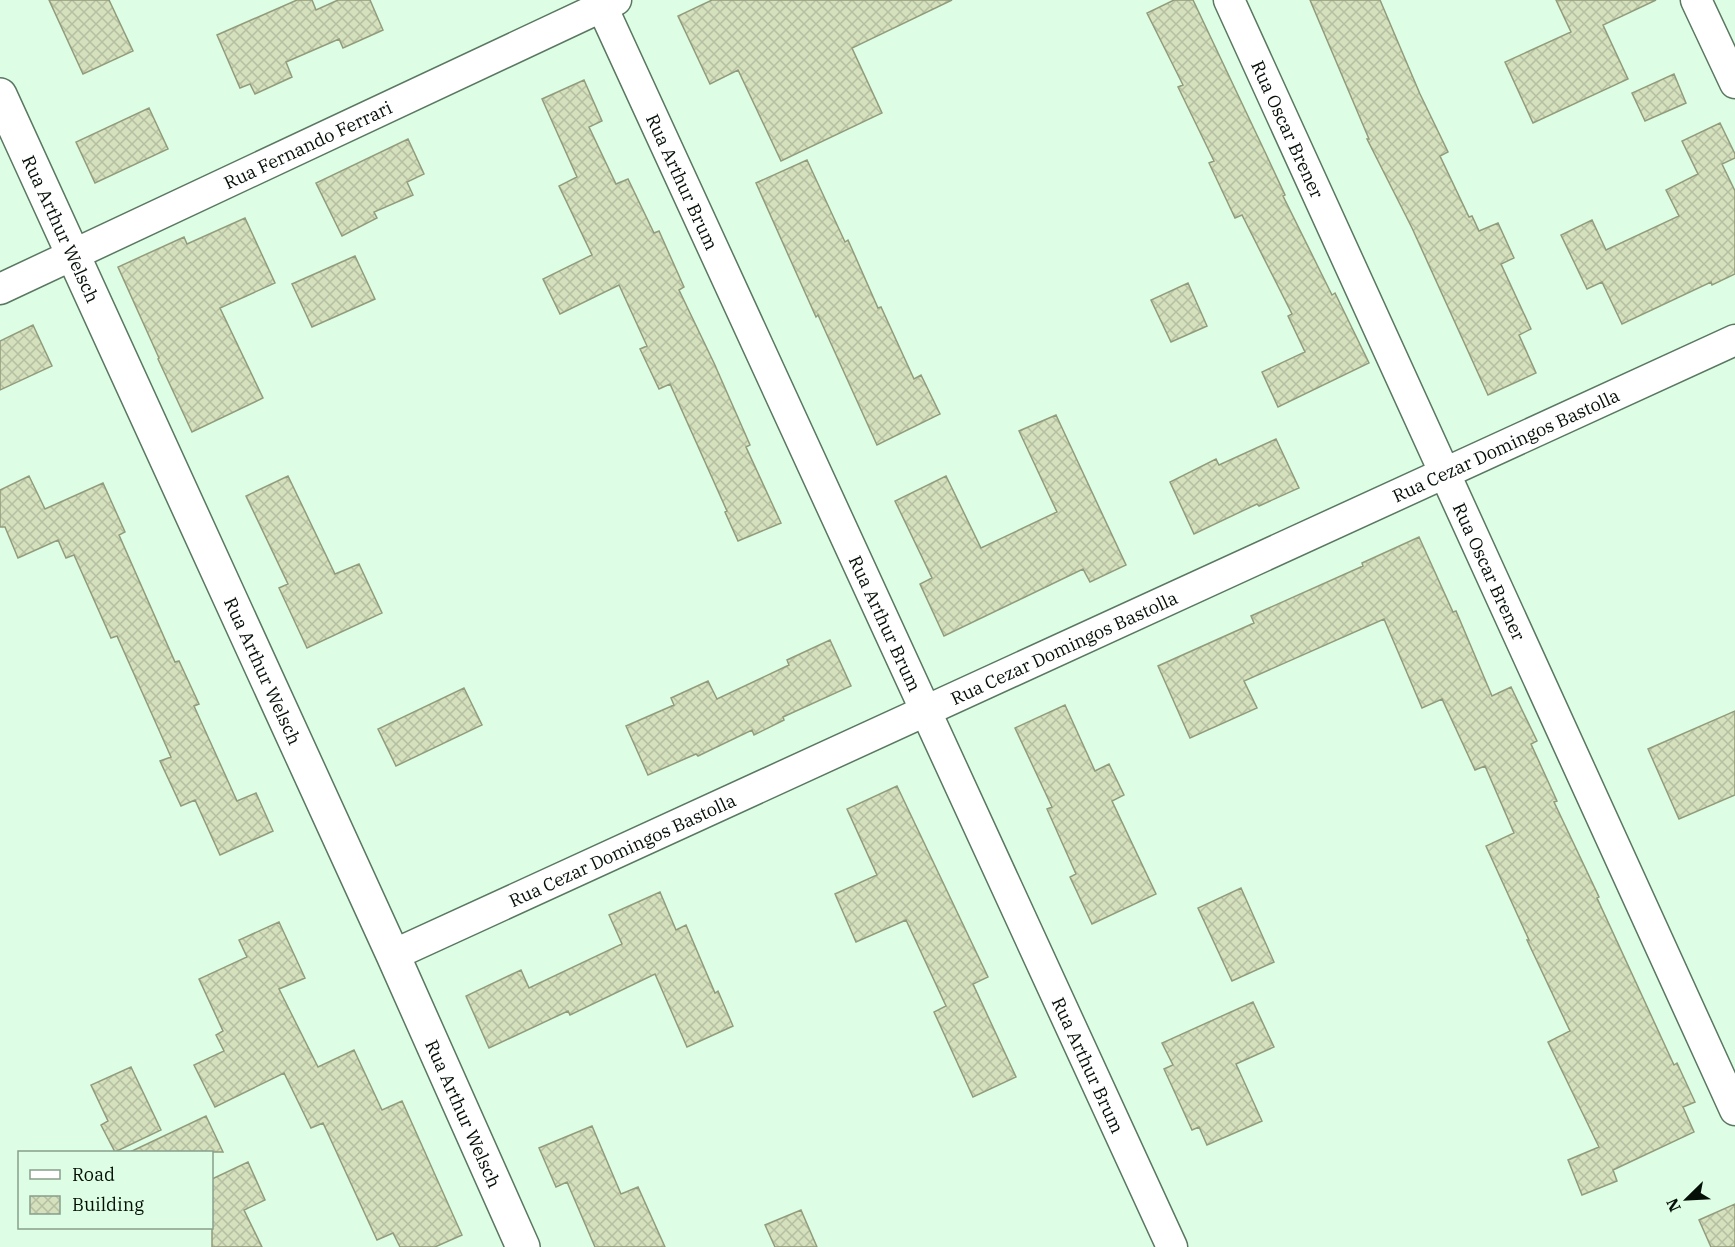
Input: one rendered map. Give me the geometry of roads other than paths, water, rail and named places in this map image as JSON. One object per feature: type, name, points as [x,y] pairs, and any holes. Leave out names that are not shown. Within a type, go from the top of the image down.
[{"type":"street","name":"Rua Oscar Brener","points":[[1229,0],[1735,1110]]},
{"type":"street","points":[[1696,0],[1735,83]]},
{"type":"street","name":"Rua Fernando Ferrari","points":[[0,289],[606,2]]},
{"type":"street","name":"Rua Arthur Brum","points":[[606,2],[926,711],[1172,1247]]},
{"type":"street","name":"Rua Arthur Welsch","points":[[0,95],[393,955],[523,1247]]},
{"type":"street","name":"Rua Cezar Domingos Bastolla","points":[[393,955],[1735,340]]}]
